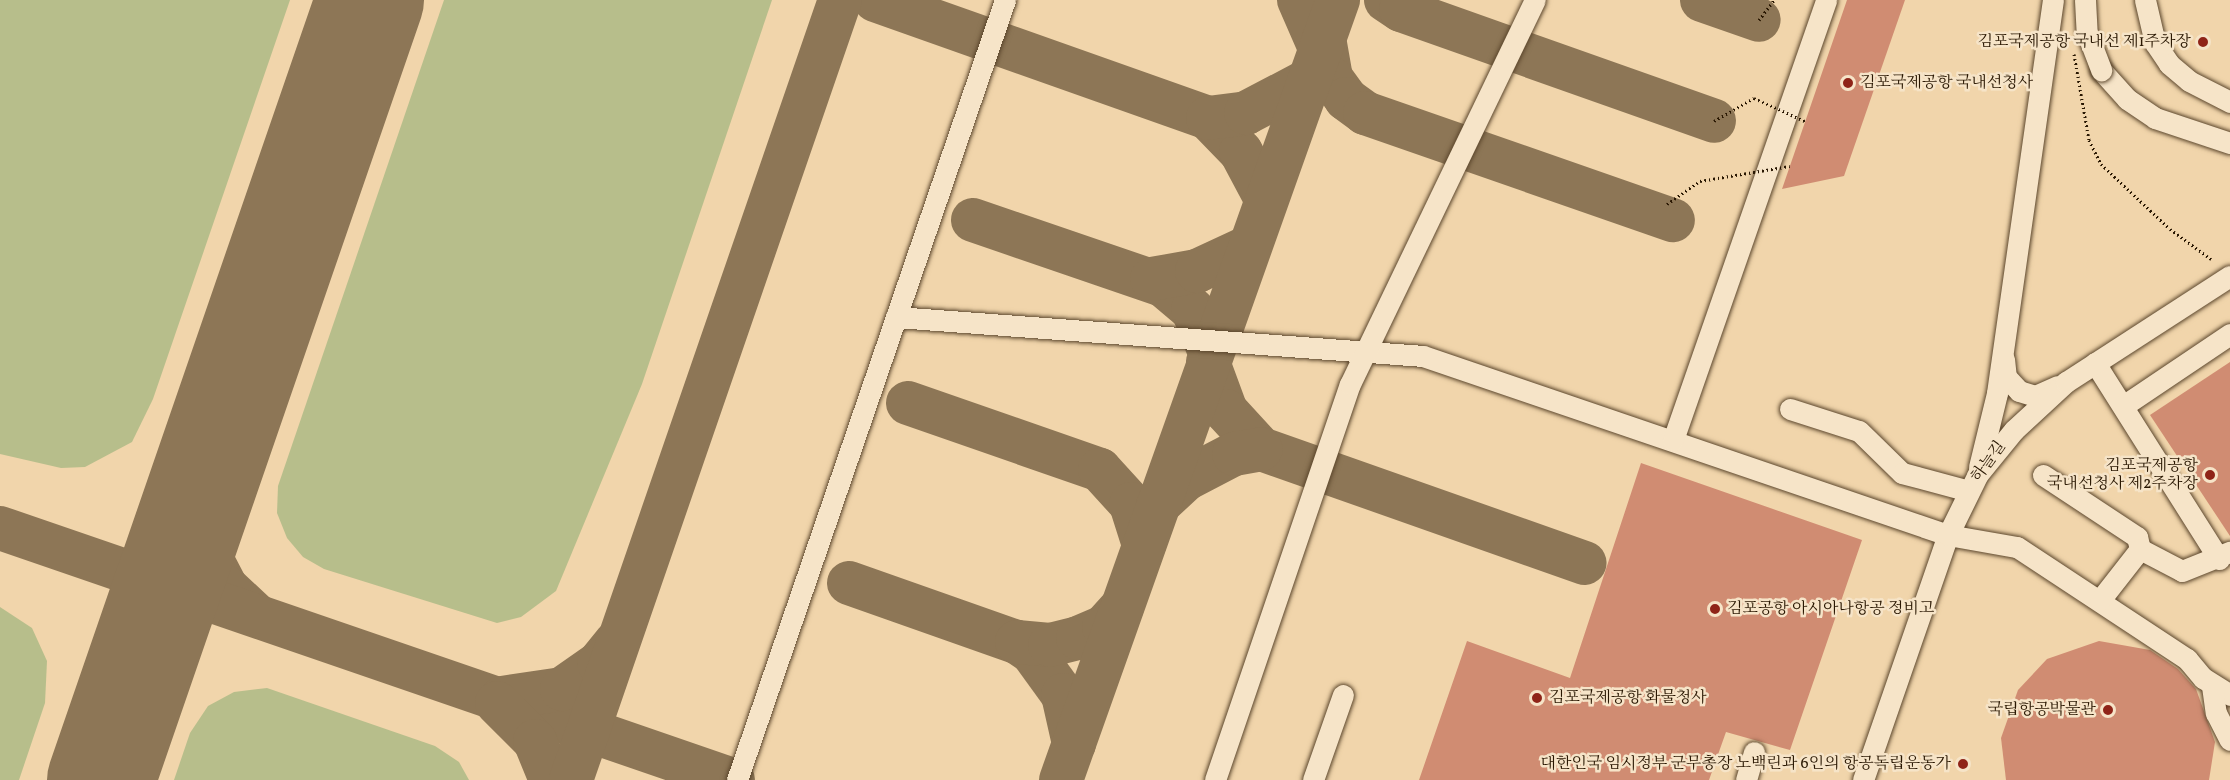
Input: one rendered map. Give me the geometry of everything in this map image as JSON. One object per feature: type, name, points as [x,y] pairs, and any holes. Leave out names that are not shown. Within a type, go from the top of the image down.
[{"type":"lane","points":[[736,780],[1005,0]]},
{"type":"lane","points":[[1215,780],[1318,469],[1366,351],[1535,0]]},
{"type":"lane","points":[[1673,440],[1826,0]]},
{"type":"lane","points":[[1790,409],[1859,431],[1902,473],[1973,483],[2003,353],[2053,0]]},
{"type":"lane","points":[[2085,0],[2087,33],[2101,70],[2127,99],[2155,118],[2230,143]]},
{"type":"lane","points":[[2145,0],[2151,32],[2169,64],[2188,81],[2230,102]]},
{"type":"lane","name":"하늘길","points":[[1863,780],[1948,534],[1973,483],[2014,430],[2066,382],[2230,276]]},
{"type":"lane","points":[[896,317],[1424,356],[1948,534],[2018,547],[2187,658],[2221,691],[2216,713],[2230,740]]},
{"type":"lane","points":[[2123,406],[2230,334]]},
{"type":"lane","points":[[2003,353],[2007,377],[2019,391],[2035,396],[2066,382]]},
{"type":"lane","points":[[2043,475],[2127,528],[2137,537],[2140,549],[2182,571],[2224,555],[2175,489],[2095,363]]},
{"type":"lane","points":[[2100,600],[2140,549]]},
{"type":"lane","points":[[1313,780],[1343,695]]},
{"type":"lane","points":[[1746,780],[1754,752]]},
{"type":"path","points":[[1759,20],[1773,0]]},
{"type":"path","points":[[2074,44],[2089,140],[2101,164],[2170,229],[2211,259]]},
{"type":"path","points":[[1714,121],[1754,98],[1805,121]]},
{"type":"path","points":[[1667,204],[1700,182],[1790,165]]},
{"type":"green space","points":[[0,0],[290,0],[153,399],[132,442],[85,467],[61,468],[0,454]]},
{"type":"green space","points":[[444,0],[772,0],[642,384],[556,591],[521,617],[497,623],[324,569],[303,557],[287,538],[277,513],[278,486]]},
{"type":"green space","points":[[0,607],[32,628],[47,661],[45,703],[19,780],[0,780]]},
{"type":"green space","points":[[267,688],[435,746],[459,762],[469,780],[174,780],[190,733],[208,706],[234,692]]},
{"type":"building","name":"김포국제공항 국내선청사","points":[[1847,0],[1905,0],[1844,176],[1782,189]]},
{"type":"building","name":"김포국제공항 국내선청사 제2주차장","points":[[2230,362],[2230,536],[2150,415]]},
{"type":"building","name":"김포공항 아시아나항공 정비고","points":[[1641,463],[1862,540],[1790,750],[1726,732],[1709,780],[1419,780],[1467,641],[1570,678]]},
{"type":"building","name":"국립항공박물관","points":[[2099,641],[2150,650],[2178,669],[2196,689],[2215,742],[2209,780],[2006,780],[2001,738],[2018,690],[2047,659]]},
{"type":"taxiway","points":[[571,780],[840,0]]},
{"type":"taxiway","points":[[875,0],[1208,118],[1241,152],[1266,199]]},
{"type":"taxiway","points":[[1299,0],[1320,48]]},
{"type":"taxiway","points":[[1061,780],[1338,0]]},
{"type":"taxiway","points":[[1386,0],[1401,10],[1714,121]]},
{"type":"taxiway","points":[[1702,0],[1759,20]]},
{"type":"taxiway","points":[[1324,38],[1331,78],[1346,99],[1365,113],[1673,220]]},
{"type":"taxiway","points":[[1208,118],[1246,113],[1309,80]]},
{"type":"taxiway","points":[[973,220],[1163,285],[1193,310],[1211,355]]},
{"type":"taxiway","points":[[1152,279],[1197,271],[1249,247]]},
{"type":"taxiway","points":[[1208,362],[1226,411],[1261,449],[1584,563]]},
{"type":"taxiway","points":[[908,403],[1100,470],[1131,504],[1144,545]]},
{"type":"taxiway","points":[[1158,505],[1186,479],[1234,454],[1261,449]]},
{"type":"taxiway","points":[[208,471],[200,507],[202,541],[226,587],[255,614]]},
{"type":"taxiway","points":[[0,528],[733,780]]},
{"type":"taxiway","points":[[849,583],[1017,642],[1032,652],[1063,695],[1074,744]]},
{"type":"taxiway","points":[[1017,642],[1050,645],[1078,638],[1104,627],[1122,607]]},
{"type":"taxiway","points":[[502,698],[562,689],[599,663],[616,642]]},
{"type":"taxiway","points":[[497,703],[535,741],[551,780]]},
{"type":"runway","points":[[101,780],[370,0]]},
{"type":"place","name":"김포국제공항 국내선 제1주차장","points":[[2203,42]]},
{"type":"place","name":"김포국제공항 국내선청사","points":[[1848,83]]},
{"type":"place","name":"김포국제공항 국내선청사 제2주차장","points":[[2210,475]]},
{"type":"place","name":"김포공항 아시아나항공 정비고","points":[[1715,609]]},
{"type":"place","name":"김포국제공항 화물청사","points":[[1537,698]]},
{"type":"place","name":"국립항공박물관","points":[[2108,710]]},
{"type":"place","name":"대한인국 임시정부 군무총장 노백린과 6인의 항공독립운동가","points":[[1963,764]]}]
